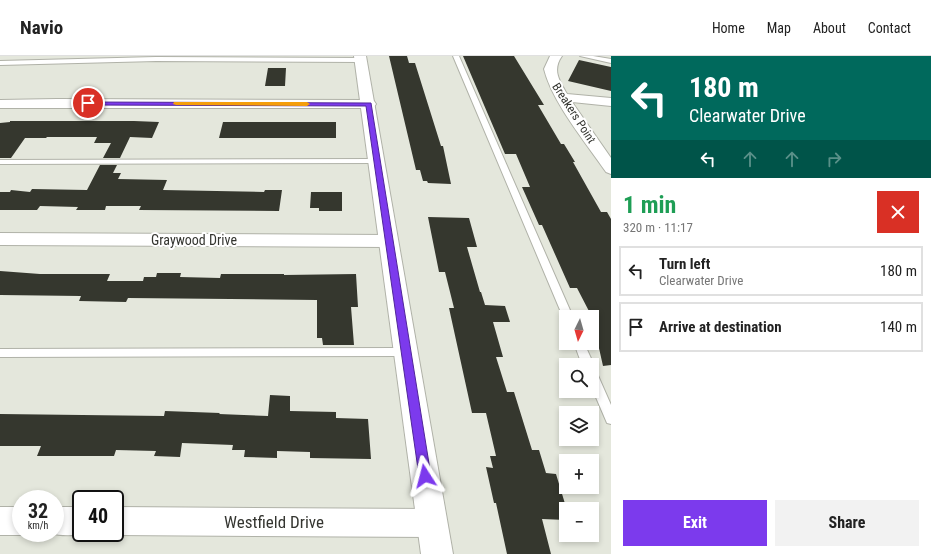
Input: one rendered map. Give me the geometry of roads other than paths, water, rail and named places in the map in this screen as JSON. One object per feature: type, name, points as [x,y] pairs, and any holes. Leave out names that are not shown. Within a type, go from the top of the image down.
[{"type":"street","name":"Breakers Point","points":[[556,56],[549,68],[551,76],[562,97],[611,169]]},
{"type":"street","points":[[361,58],[437,554]]},
{"type":"street","points":[[562,97],[611,102]]},
{"type":"street","points":[[0,104],[369,104]]},
{"type":"street","name":"Graywood Drive","points":[[0,239],[388,241]]},
{"type":"street","points":[[0,521],[12,521]]},
{"type":"street","name":"Westfield Drive","points":[[124,521],[432,523]]},
{"type":"lane","points":[[456,56],[565,310]]},
{"type":"lane","points":[[583,56],[611,61]]},
{"type":"lane","points":[[0,63],[156,59],[361,58]]},
{"type":"lane","points":[[0,162],[376,161]]},
{"type":"lane","points":[[0,353],[406,352]]},
{"type":"lane","points":[[599,391],[611,419]]}]
